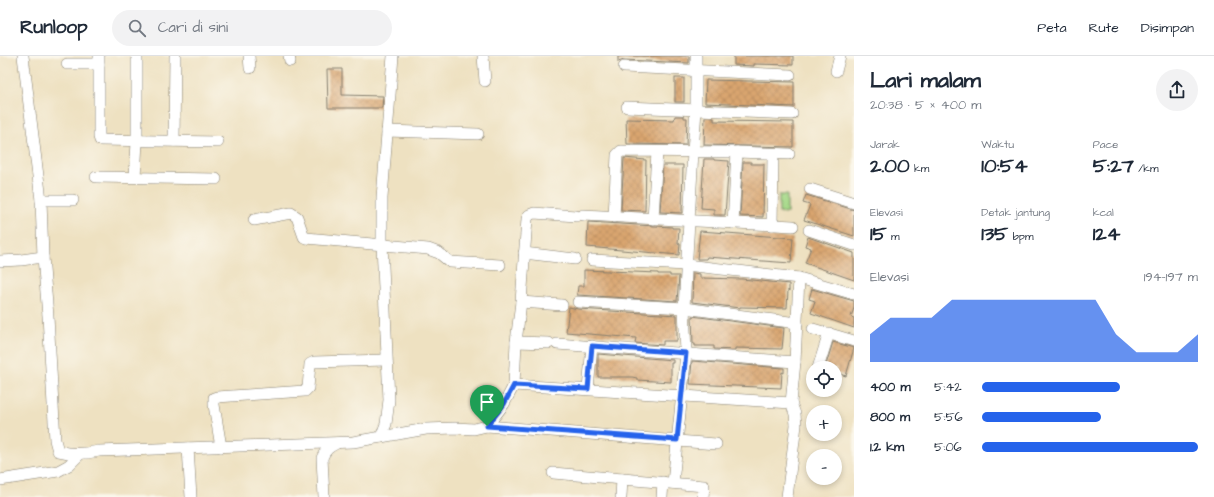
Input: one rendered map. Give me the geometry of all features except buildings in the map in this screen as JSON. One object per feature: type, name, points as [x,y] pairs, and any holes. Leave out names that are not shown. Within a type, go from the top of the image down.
[{"type":"street","points":[[22,56],[41,200],[43,257],[55,440],[58,451],[69,454],[80,454],[188,448],[353,442],[426,429],[474,429],[487,426],[716,444]]},
{"type":"street","points":[[135,177],[137,56]]},
{"type":"street","points":[[174,140],[175,56]]},
{"type":"street","points":[[249,56],[250,68]]},
{"type":"street","points":[[381,437],[386,424],[388,407],[382,244],[382,198],[393,56]]},
{"type":"street","points":[[483,56],[485,81]]},
{"type":"street","points":[[662,497],[668,483],[677,440],[686,353],[684,308],[696,110],[696,56]]},
{"type":"street","points":[[836,71],[840,56]]},
{"type":"street","points":[[67,64],[99,60],[99,139],[102,141],[136,142],[174,140],[218,142]]},
{"type":"street","points":[[624,67],[790,75]]},
{"type":"street","points":[[627,107],[792,114]]},
{"type":"street","points":[[387,131],[478,134]]},
{"type":"street","points":[[614,216],[617,155],[624,150],[656,152],[737,152],[789,154]]},
{"type":"street","points":[[653,219],[656,152]]},
{"type":"street","points":[[733,223],[737,152]]},
{"type":"street","points":[[772,225],[773,154]]},
{"type":"street","points":[[96,177],[216,179]]},
{"type":"street","points":[[810,189],[854,203]]},
{"type":"street","points":[[41,200],[73,200]]},
{"type":"street","points":[[254,220],[291,213],[297,217],[304,237],[306,238],[428,249],[439,253],[450,262],[500,264]]},
{"type":"street","points":[[487,426],[504,404],[514,385],[516,342],[521,302],[527,219],[529,215],[534,213],[579,216],[614,216],[793,226]]},
{"type":"street","points":[[809,230],[854,245]]},
{"type":"street","points":[[524,253],[575,259]]},
{"type":"street","points":[[0,260],[21,260],[43,257]]},
{"type":"street","points":[[592,260],[686,265],[799,278],[854,294]]},
{"type":"street","points":[[788,497],[796,425],[795,414],[791,403],[795,362],[799,278]]},
{"type":"street","points":[[521,302],[562,305]]},
{"type":"street","points":[[578,302],[684,308],[797,323]]},
{"type":"street","points":[[813,329],[854,341]]},
{"type":"street","points":[[820,361],[829,333]]},
{"type":"street","points":[[516,342],[592,346],[795,362]]},
{"type":"street","points":[[588,389],[592,346]]},
{"type":"street","points":[[221,447],[214,398],[305,391],[308,388],[310,364],[314,362],[386,360]]},
{"type":"street","points":[[514,385],[791,403]]},
{"type":"street","points":[[324,497],[322,458],[324,452],[329,447],[339,442]]},
{"type":"street","points":[[188,448],[191,497]]},
{"type":"street","points":[[0,480],[58,471],[69,465],[80,454]]},
{"type":"street","points":[[553,473],[704,486],[703,497]]},
{"type":"street","points":[[621,497],[622,479]]},
{"type":"green space","points":[[779,195],[787,195],[787,213],[779,213]]},
{"type":"route","points":[[592,346],[686,353],[677,440],[487,426],[504,404],[514,385],[588,389],[592,346]]}]
